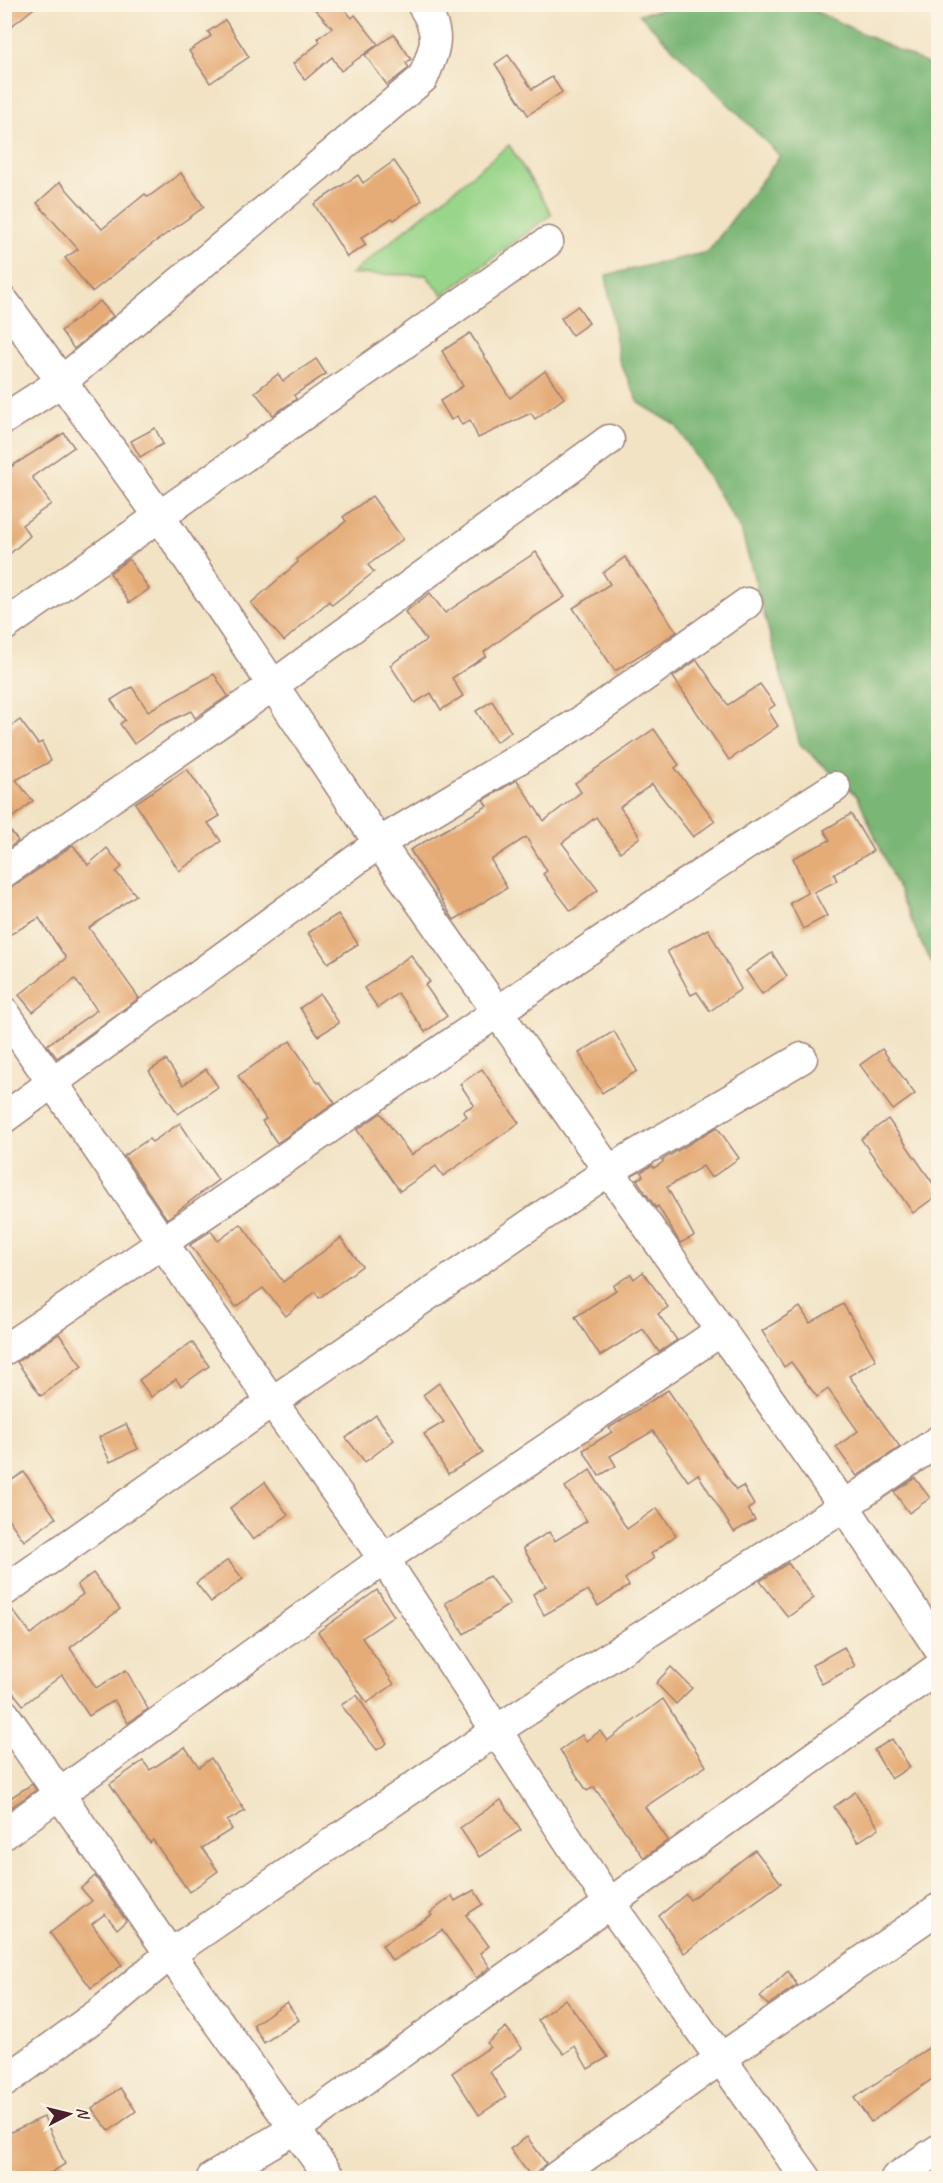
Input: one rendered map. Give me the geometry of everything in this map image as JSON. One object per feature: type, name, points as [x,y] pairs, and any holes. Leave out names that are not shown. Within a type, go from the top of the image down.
[{"type":"street","points":[[4,419],[61,382],[423,78],[433,54],[437,33],[422,4]]},
{"type":"street","points":[[4,626],[548,242]]},
{"type":"street","points":[[4,302],[160,517],[497,1013],[722,1330],[939,1647]]},
{"type":"street","points":[[4,872],[275,684],[609,440]]},
{"type":"street","points":[[4,1118],[380,843],[580,722],[747,603]]},
{"type":"street","points":[[4,1350],[163,1244],[684,883],[835,787]]},
{"type":"street","points":[[4,1012],[272,1402],[384,1560],[610,1904],[807,2178]]},
{"type":"street","points":[[4,1591],[272,1402],[608,1171],[802,1058]]},
{"type":"street","points":[[4,1834],[384,1560],[722,1330]]},
{"type":"street","points":[[4,2082],[101,2012],[170,1954],[497,1730],[844,1506],[939,1441]]},
{"type":"street","points":[[213,2178],[296,2128],[939,1668]]},
{"type":"street","points":[[4,1714],[170,1954],[330,2178]]},
{"type":"street","points":[[555,2178],[720,2059],[939,1909]]},
{"type":"street","points":[[896,2178],[939,2150]]},
{"type":"green space","points":[[688,5],[802,5],[938,69],[938,973],[923,947],[858,797],[800,744],[741,530],[676,425],[639,403],[619,360],[606,275],[708,252],[780,156],[639,14]]},
{"type":"green space","points":[[509,145],[552,214],[443,295],[426,275],[351,274]]},
{"type":"building","points":[[4,4],[39,4],[4,32]]},
{"type":"building","points":[[310,4],[340,4],[352,18],[355,15],[378,44],[341,71],[332,57],[305,80],[293,64],[320,42],[318,38],[332,28]]},
{"type":"building","points":[[225,20],[249,57],[210,83],[189,51],[211,36],[208,32]]},
{"type":"building","points":[[394,34],[411,59],[406,63],[409,68],[387,85],[365,55]]},
{"type":"building","points":[[508,55],[532,89],[552,77],[562,92],[528,115],[495,64]]},
{"type":"building","points":[[394,161],[422,200],[394,220],[392,218],[361,238],[366,245],[347,257],[314,204],[358,175],[363,183]]},
{"type":"building","points":[[181,173],[204,207],[152,244],[92,292],[65,258],[78,249],[37,203],[60,182],[102,229],[145,194],[148,197]]},
{"type":"building","points":[[100,301],[113,316],[74,349],[61,331]]},
{"type":"building","points":[[578,306],[589,323],[572,335],[561,318]]},
{"type":"building","points":[[470,333],[510,398],[545,371],[564,398],[535,419],[531,413],[478,438],[470,420],[462,425],[457,416],[451,420],[440,401],[463,386],[442,351]]},
{"type":"building","points":[[316,359],[326,374],[294,395],[296,399],[273,415],[255,392],[278,374],[283,381]]},
{"type":"building","points":[[155,428],[163,444],[140,457],[131,441]]},
{"type":"building","points":[[64,433],[74,447],[32,477],[51,504],[22,525],[30,536],[4,559],[4,471]]},
{"type":"building","points":[[372,496],[403,539],[368,565],[374,572],[332,605],[329,601],[284,641],[251,603],[298,562],[297,559],[346,521],[343,517]]},
{"type":"building","points":[[536,552],[565,597],[514,630],[484,652],[486,656],[452,678],[463,696],[441,710],[431,693],[415,703],[390,665],[426,640],[405,612],[430,593],[445,613]]},
{"type":"building","points":[[625,557],[677,632],[615,671],[573,608],[610,584],[603,573]]},
{"type":"building","points":[[129,559],[149,589],[129,603],[110,573]]},
{"type":"building","points":[[697,660],[728,705],[760,684],[775,705],[768,710],[778,726],[729,760],[673,677]]},
{"type":"building","points":[[214,674],[228,696],[195,718],[191,711],[159,726],[134,744],[120,724],[125,720],[111,700],[132,687],[148,711]]},
{"type":"building","points":[[492,701],[511,732],[496,742],[476,711]]},
{"type":"building","points":[[20,720],[38,744],[42,742],[51,761],[16,780],[33,801],[5,824],[18,841],[4,851],[4,731]]},
{"type":"building","points":[[654,729],[679,765],[675,768],[715,821],[693,837],[652,784],[620,807],[640,837],[620,852],[596,817],[562,843],[598,890],[571,911],[543,874],[547,871],[526,837],[491,860],[507,888],[454,920],[410,850],[487,806],[483,800],[517,780],[544,821],[581,792],[575,783]]},
{"type":"building","points":[[187,769],[220,816],[208,823],[221,841],[179,871],[135,803]]},
{"type":"building","points":[[851,814],[873,851],[834,874],[837,881],[814,892],[827,916],[803,929],[790,903],[808,893],[793,858],[830,840],[824,830]]},
{"type":"building","points":[[73,845],[88,865],[107,848],[122,867],[116,872],[136,895],[89,928],[139,998],[57,1058],[47,1045],[97,1010],[75,979],[33,1012],[19,995],[66,958],[39,918],[4,938],[4,889],[14,886]]},
{"type":"building","points":[[338,914],[358,944],[328,963],[308,933]]},
{"type":"building","points":[[708,929],[741,989],[710,1011],[697,992],[691,995],[667,951]]},
{"type":"building","points":[[772,953],[787,976],[762,994],[746,971]]},
{"type":"building","points":[[411,955],[430,982],[425,985],[447,1016],[425,1032],[398,993],[378,1008],[364,988]]},
{"type":"building","points":[[320,994],[339,1023],[318,1036],[300,1008]]},
{"type":"building","points":[[614,1031],[637,1071],[602,1093],[579,1053]]},
{"type":"building","points":[[290,1041],[318,1083],[320,1082],[335,1103],[277,1143],[262,1121],[266,1119],[238,1076]]},
{"type":"building","points":[[882,1049],[915,1094],[893,1110],[860,1065]]},
{"type":"building","points":[[166,1060],[183,1085],[206,1069],[218,1087],[178,1114],[149,1071]]},
{"type":"building","points":[[482,1069],[519,1123],[443,1176],[436,1166],[400,1191],[357,1130],[381,1113],[411,1155],[467,1116],[463,1111],[474,1105],[460,1084]]},
{"type":"building","points":[[888,1119],[939,1192],[913,1213],[861,1139]]},
{"type":"building","points":[[180,1123],[218,1180],[167,1219],[124,1156],[149,1139],[152,1142]]},
{"type":"building","points":[[717,1127],[739,1158],[711,1178],[703,1166],[667,1187],[694,1236],[680,1243],[658,1206],[656,1208],[637,1180],[643,1176],[641,1172],[652,1165],[654,1168],[663,1162],[662,1160]]},
{"type":"building","points":[[241,1224],[283,1282],[341,1238],[362,1266],[319,1298],[315,1292],[286,1316],[263,1288],[236,1307],[190,1245],[211,1231],[218,1241]]},
{"type":"building","points":[[643,1272],[668,1307],[658,1314],[677,1340],[659,1352],[643,1329],[600,1356],[575,1317],[616,1290],[613,1286],[631,1274],[634,1279]]},
{"type":"building","points":[[843,1304],[876,1360],[849,1376],[900,1447],[857,1476],[836,1447],[858,1431],[828,1389],[817,1397],[791,1362],[784,1367],[762,1331],[800,1307],[810,1323]]},
{"type":"building","points":[[59,1334],[82,1366],[41,1396],[17,1362]]},
{"type":"building","points":[[192,1342],[209,1366],[181,1386],[176,1379],[151,1397],[139,1380]]},
{"type":"building","points":[[439,1383],[483,1453],[448,1474],[424,1434],[444,1422],[423,1395]]},
{"type":"building","points":[[668,1390],[736,1490],[743,1486],[754,1505],[748,1509],[755,1520],[734,1532],[698,1474],[688,1481],[653,1431],[610,1456],[616,1466],[599,1476],[583,1450],[612,1432],[609,1428]]},
{"type":"building","points":[[376,1415],[394,1440],[365,1462],[346,1438]]},
{"type":"building","points":[[126,1424],[138,1449],[110,1462],[99,1437]]},
{"type":"building","points":[[590,1470],[627,1529],[657,1508],[676,1535],[651,1554],[654,1558],[625,1579],[629,1586],[598,1606],[588,1590],[544,1615],[533,1594],[546,1586],[523,1548],[549,1532],[555,1541],[587,1521],[565,1487]]},
{"type":"building","points":[[24,1472],[56,1518],[24,1541],[4,1513],[4,1485]]},
{"type":"building","points":[[915,1478],[930,1498],[909,1513],[894,1492]]},
{"type":"building","points":[[265,1482],[288,1515],[253,1540],[230,1508]]},
{"type":"building","points":[[228,1560],[243,1579],[211,1602],[196,1583]]},
{"type":"building","points":[[788,1563],[814,1598],[788,1617],[760,1581]]},
{"type":"building","points":[[93,1573],[120,1609],[70,1648],[96,1688],[126,1670],[148,1709],[128,1723],[114,1700],[89,1716],[62,1675],[23,1705],[4,1681],[4,1608],[10,1607],[31,1634],[83,1594],[77,1585]]},
{"type":"building","points":[[489,1576],[510,1604],[464,1634],[445,1603]]},
{"type":"building","points":[[377,1590],[394,1616],[362,1638],[394,1684],[367,1703],[318,1632]]},
{"type":"building","points":[[844,1647],[855,1666],[822,1684],[812,1665]]},
{"type":"building","points":[[671,1667],[692,1688],[676,1704],[656,1683]]},
{"type":"building","points":[[357,1695],[387,1743],[377,1750],[341,1705]]},
{"type":"building","points":[[663,1699],[706,1766],[645,1807],[668,1840],[644,1858],[594,1787],[587,1791],[560,1750],[582,1735],[586,1741],[600,1731],[607,1741]]},
{"type":"building","points":[[892,1739],[910,1767],[891,1779],[874,1750]]},
{"type":"building","points":[[185,1747],[199,1767],[211,1758],[245,1811],[227,1821],[232,1829],[202,1848],[218,1871],[189,1892],[153,1840],[150,1843],[110,1784],[143,1761],[150,1770]]},
{"type":"building","points":[[32,1784],[36,1790],[4,1812],[4,1802]]},
{"type":"building","points":[[855,1792],[879,1828],[858,1842],[834,1807]]},
{"type":"building","points":[[501,1800],[521,1830],[479,1857],[460,1828]]},
{"type":"building","points":[[755,1850],[781,1883],[684,1953],[659,1916],[686,1894],[690,1900]]},
{"type":"building","points":[[95,1876],[126,1921],[117,1929],[105,1914],[92,1924],[122,1965],[91,1988],[50,1933],[92,1901],[81,1888]]},
{"type":"building","points":[[474,1890],[483,1904],[466,1915],[489,1946],[480,1953],[490,1967],[476,1978],[442,1930],[392,1961],[382,1945],[432,1915],[430,1913],[452,1896],[455,1901]]},
{"type":"building","points":[[788,1971],[797,1985],[768,2005],[760,1997]]},
{"type":"building","points":[[565,1999],[608,2057],[588,2069],[575,2046],[564,2054],[538,2020]]},
{"type":"building","points":[[287,2002],[299,2020],[264,2043],[253,2025]]},
{"type":"building","points":[[506,2027],[522,2048],[490,2072],[506,2097],[479,2115],[452,2073],[490,2047],[487,2043]]},
{"type":"building","points":[[939,2041],[939,2074],[871,2122],[854,2098]]},
{"type":"building","points":[[120,2088],[136,2111],[109,2131],[92,2109]]},
{"type":"building","points":[[44,2117],[65,2164],[43,2178],[4,2178],[4,2135]]},
{"type":"building","points":[[527,2137],[546,2163],[532,2178],[510,2149]]}]
